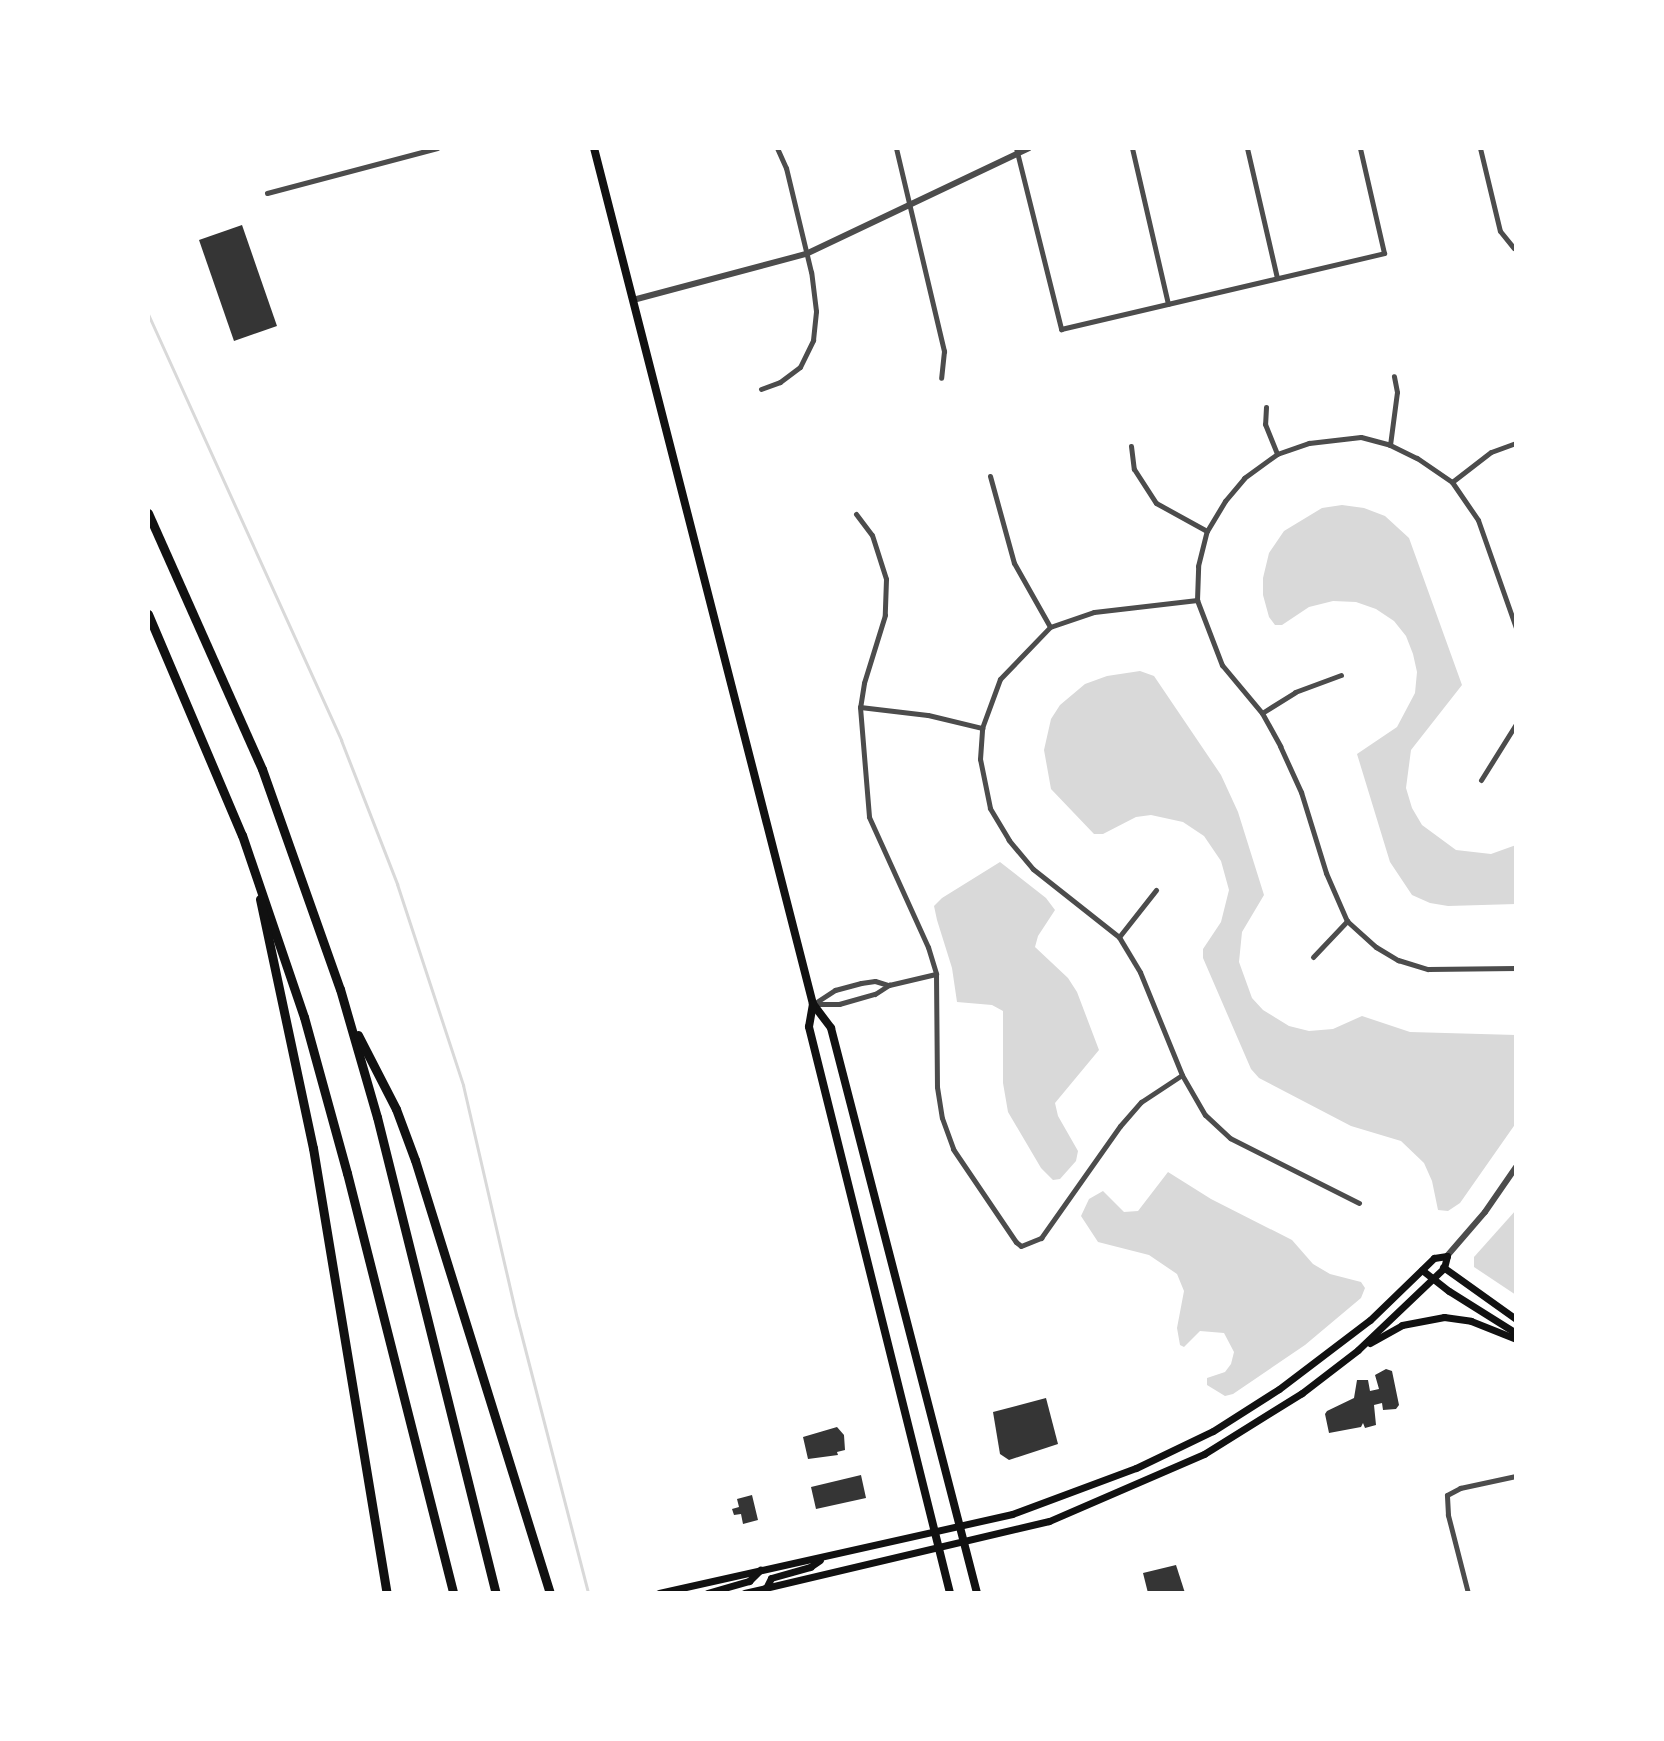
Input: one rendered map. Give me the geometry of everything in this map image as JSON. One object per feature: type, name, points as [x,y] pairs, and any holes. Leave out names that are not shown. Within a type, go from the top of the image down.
[{"type":"highway","points":[[148,513],[262,769],[347,1014],[384,1142],[496,1593]]},
{"type":"highway","points":[[148,614],[216,770],[255,872],[322,1080],[453,1593]]},
{"type":"highway","points":[[255,872],[313,1148],[387,1593]]},
{"type":"highway","points":[[347,1014],[396,1109],[415,1160],[550,1593]]},
{"type":"main road","points":[[594,148],[813,1004],[831,1028],[977,1593]]},
{"type":"main road","points":[[813,1004],[809,1027],[950,1593]]},
{"type":"main road","points":[[659,1593],[1044,1504],[1157,1459],[1223,1425],[1316,1364],[1370,1320],[1428,1264],[1447,1256]]},
{"type":"main road","points":[[744,1593],[1049,1521],[1164,1473],[1240,1433],[1325,1377],[1358,1350],[1438,1273],[1447,1256]]},
{"type":"main road","points":[[1428,1264],[1516,1336]]},
{"type":"main road","points":[[1428,1264],[1516,1319]]},
{"type":"main road","points":[[1358,1350],[1402,1325],[1428,1319],[1460,1319],[1516,1336]]},
{"type":"main road","points":[[1316,1364],[1325,1377]]},
{"type":"main road","points":[[766,1588],[771,1578],[810,1567],[825,1556]]},
{"type":"main road","points":[[707,1593],[749,1581],[760,1570]]},
{"type":"street","points":[[267,193],[437,148]]},
{"type":"street","points":[[761,389],[780,382],[800,367],[813,340],[816,311],[786,168],[777,148]]},
{"type":"street","points":[[896,148],[944,351],[941,378]]},
{"type":"street","points":[[633,300],[806,254],[909,206],[1016,150],[1029,148]]},
{"type":"street","points":[[1132,148],[1168,304]]},
{"type":"street","points":[[1247,148],[1277,278]]},
{"type":"street","points":[[1016,150],[1061,329],[1384,253],[1360,148]]},
{"type":"street","points":[[1480,148],[1500,231],[1514,248]]},
{"type":"street","points":[[1390,445],[1397,392],[1394,376]]},
{"type":"street","points":[[1266,407],[1265,424],[1277,454]]},
{"type":"street","points":[[1516,628],[1478,520],[1452,482],[1417,458],[1390,445],[1361,437],[1309,443],[1277,454],[1244,478],[1207,531],[1198,566],[1197,600],[1222,665],[1262,713],[1301,792],[1326,873],[1347,921],[1376,947],[1398,960],[1428,969],[1516,968]]},
{"type":"street","points":[[1452,482],[1491,452],[1516,443]]},
{"type":"street","points":[[1131,446],[1134,469],[1156,503],[1207,531]]},
{"type":"street","points":[[990,476],[1014,563],[1050,627]]},
{"type":"street","points":[[856,514],[872,535],[883,562],[887,596],[860,707],[869,817],[879,846],[928,947],[936,974],[937,1087],[942,1118],[959,1160],[1021,1246],[1041,1238],[1120,1126],[1141,1102],[1182,1075]]},
{"type":"street","points":[[1197,600],[1094,612],[1050,627],[1023,650],[1000,679],[982,728],[980,759],[983,786],[990,808],[1009,840],[1033,869],[1119,937],[1140,972],[1182,1075],[1205,1115],[1230,1138],[1359,1203]]},
{"type":"street","points":[[1262,713],[1295,692],[1341,675]]},
{"type":"street","points":[[860,707],[928,715],[982,728]]},
{"type":"street","points":[[1481,780],[1516,724]]},
{"type":"street","points":[[1119,937],[1156,890]]},
{"type":"street","points":[[1313,957],[1347,921]]},
{"type":"street","points":[[813,1004],[839,1004],[875,994],[889,985],[936,974]]},
{"type":"street","points":[[813,1004],[835,990],[861,983],[875,981],[889,985]]},
{"type":"street","points":[[1447,1256],[1485,1212],[1516,1167]]},
{"type":"street","points":[[1468,1593],[1448,1515],[1447,1495],[1460,1488],[1516,1476]]},
{"type":"shaded area","points":[[1342,505],[1364,508],[1385,516],[1409,538],[1462,685],[1411,750],[1406,788],[1412,808],[1422,825],[1456,850],[1491,854],[1516,845],[1516,904],[1448,906],[1430,903],[1412,895],[1390,862],[1357,754],[1397,727],[1415,693],[1417,672],[1413,654],[1406,636],[1394,621],[1376,609],[1356,602],[1333,601],[1309,607],[1282,625],[1275,625],[1269,617],[1263,595],[1263,578],[1269,553],[1284,531],[1322,508]]},
{"type":"shaded area","points":[[1140,671],[1154,676],[1221,775],[1238,812],[1264,895],[1242,932],[1239,962],[1252,998],[1263,1010],[1289,1026],[1309,1031],[1333,1029],[1362,1016],[1410,1032],[1516,1035],[1516,1123],[1460,1203],[1448,1211],[1438,1210],[1432,1181],[1424,1163],[1401,1141],[1351,1126],[1259,1078],[1251,1069],[1203,958],[1203,949],[1221,922],[1229,890],[1221,861],[1204,836],[1183,822],[1151,815],[1136,817],[1103,834],[1094,834],[1051,789],[1044,750],[1051,719],[1060,705],[1085,684],[1107,676]]},
{"type":"shaded area","points":[[1000,862],[1046,898],[1055,910],[1038,936],[1035,947],[1068,978],[1077,992],[1099,1050],[1055,1103],[1058,1116],[1078,1151],[1076,1161],[1060,1179],[1053,1180],[1041,1168],[1008,1112],[1003,1083],[1003,1011],[992,1005],[957,1002],[952,968],[934,906]]},
{"type":"shaded area","points":[[1168,1172],[1211,1199],[1292,1240],[1313,1264],[1330,1274],[1361,1282],[1365,1288],[1361,1298],[1305,1345],[1233,1394],[1225,1396],[1207,1385],[1207,1378],[1225,1372],[1231,1364],[1234,1352],[1224,1333],[1200,1331],[1184,1347],[1180,1345],[1177,1328],[1184,1291],[1177,1274],[1149,1255],[1098,1242],[1081,1216],[1089,1199],[1103,1191],[1124,1212],[1138,1211]]},
{"type":"shaded area","points":[[1516,1210],[1516,1295],[1474,1267],[1474,1257]]},
{"type":"building","points":[[242,225],[277,326],[234,341],[199,240]]},
{"type":"building","points":[[1386,1369],[1392,1371],[1399,1405],[1396,1409],[1383,1410],[1382,1403],[1374,1405],[1376,1425],[1365,1428],[1363,1423],[1361,1427],[1329,1433],[1327,1411],[1354,1398],[1357,1380],[1368,1380],[1370,1391],[1379,1389],[1375,1375]]},
{"type":"building","points":[[1046,1398],[1058,1444],[1009,1460],[1000,1454],[993,1412]]},
{"type":"building","points":[[837,1427],[844,1435],[845,1450],[837,1452],[838,1455],[808,1459],[803,1437]]},
{"type":"building","points":[[861,1475],[866,1498],[816,1509],[811,1487]]},
{"type":"building","points":[[752,1495],[758,1520],[743,1524],[741,1514],[734,1515],[732,1509],[739,1507],[737,1499]]},
{"type":"building","points":[[1176,1565],[1185,1593],[1148,1593],[1143,1573]]},
{"type":"waterway","points":[[148,314],[341,740],[397,884],[463,1085],[517,1318],[588,1593]]}]
